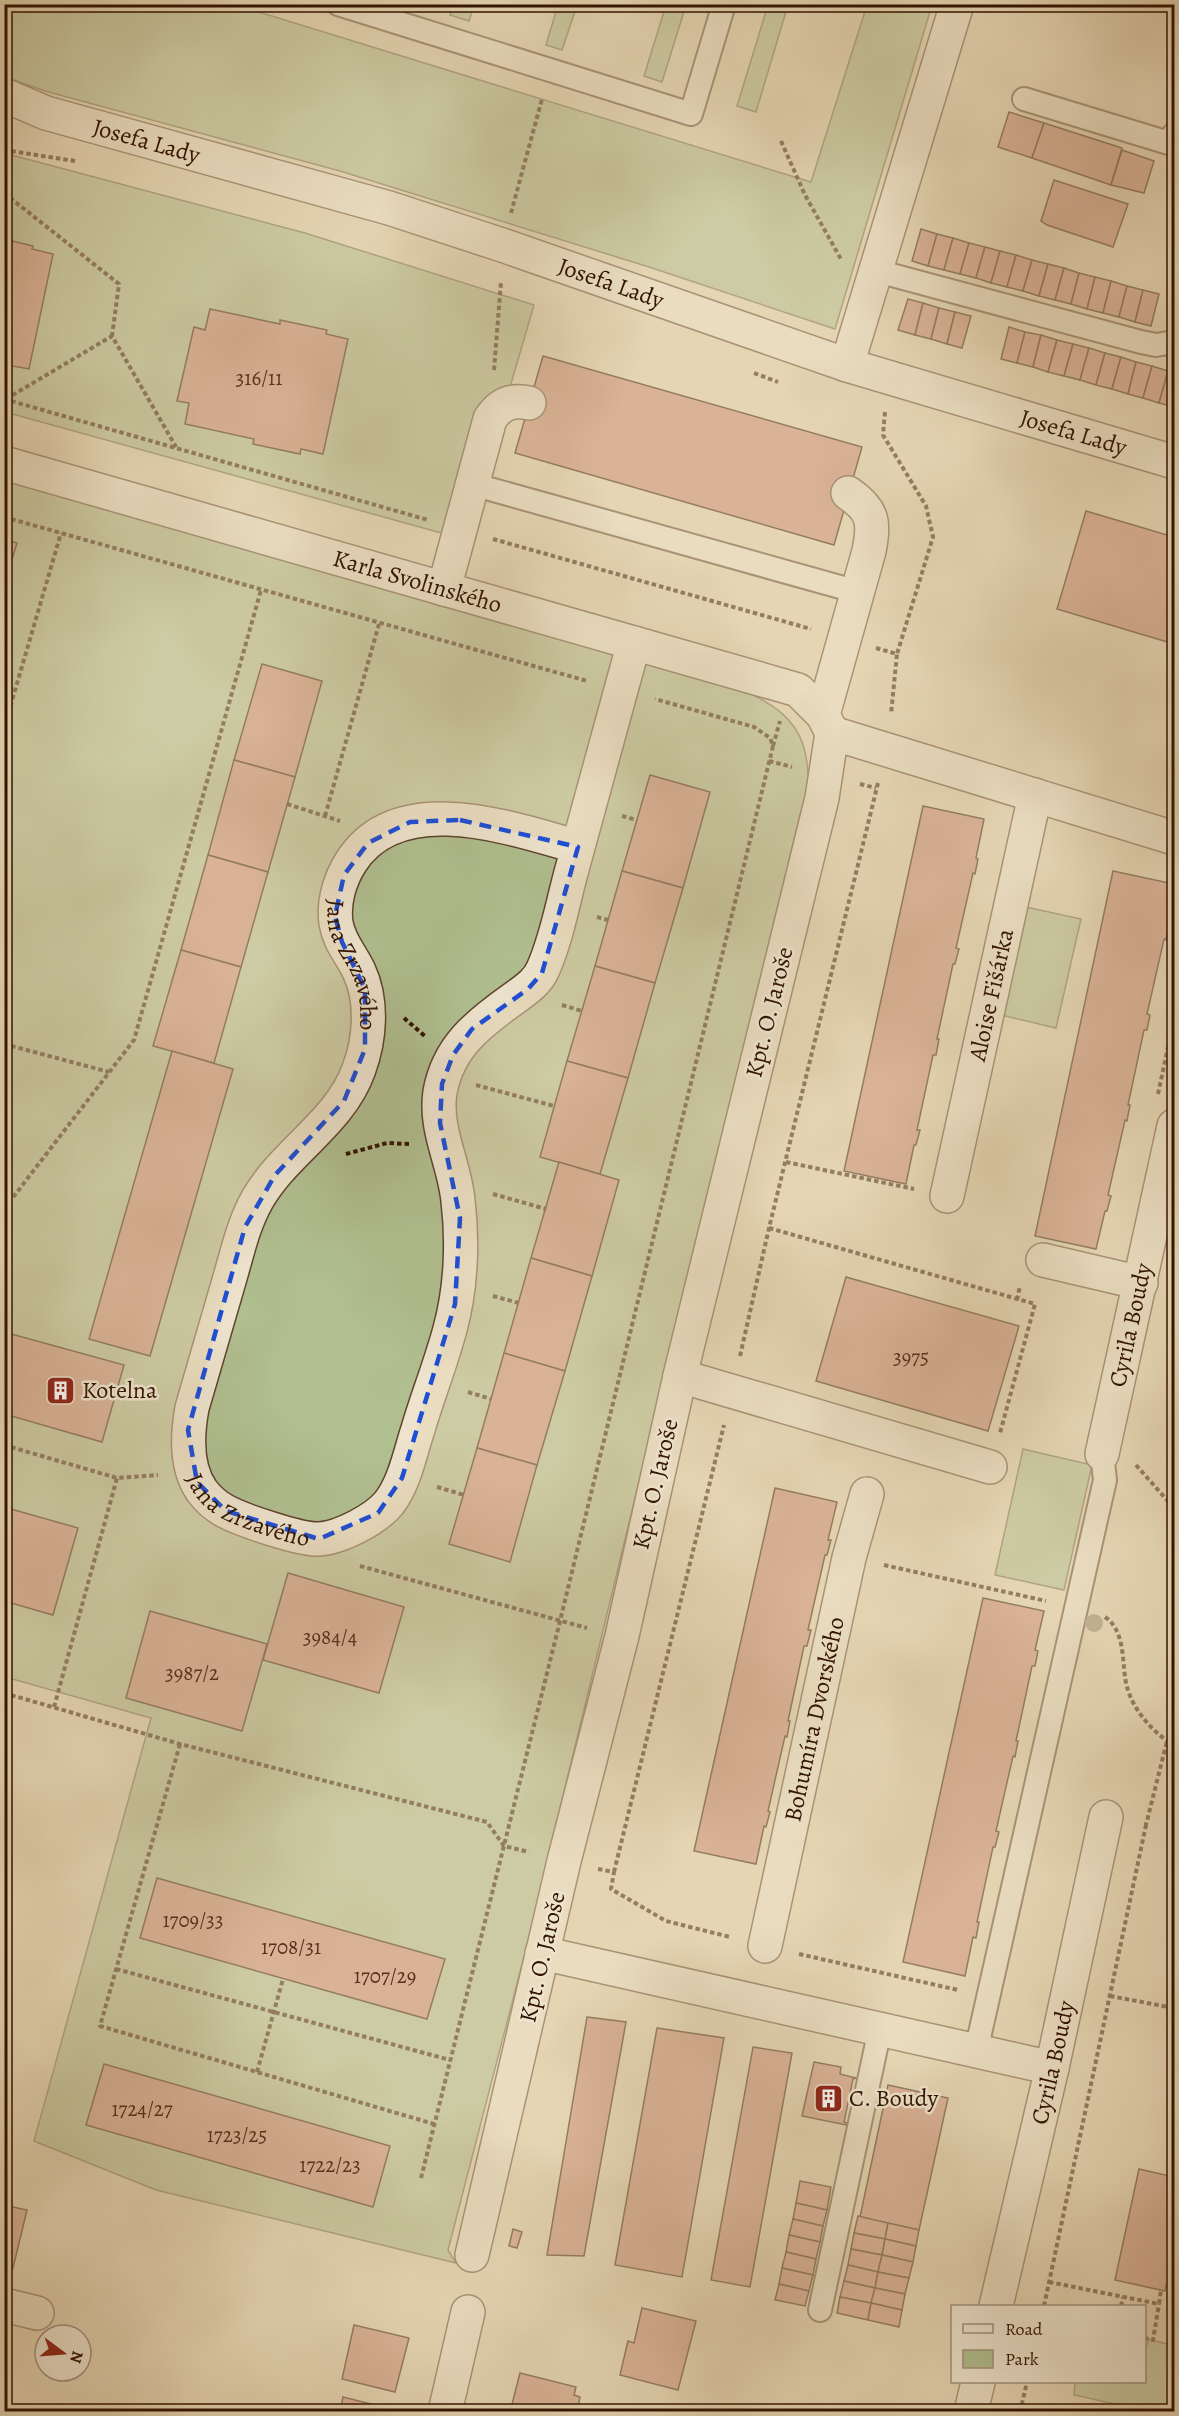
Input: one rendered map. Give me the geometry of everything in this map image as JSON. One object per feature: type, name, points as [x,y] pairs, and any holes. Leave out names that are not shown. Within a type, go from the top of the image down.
[{"type":"street","points":[[847,365],[867,306],[957,4]]},
{"type":"street","name":"Josefa Lady","points":[[4,95],[46,112],[389,208],[847,365],[1174,462]]},
{"type":"street","name":"Josefa Lady","points":[[4,110],[46,112]]},
{"type":"street","points":[[444,589],[487,428],[494,413],[500,407],[512,401],[529,403]]},
{"type":"street","name":"Karla Svolinského","points":[[4,463],[798,690],[828,724]]},
{"type":"street","name":"Kpt. O. Jaroše","points":[[472,2255],[564,1861],[622,1636],[680,1376],[822,798],[828,724],[845,639],[871,541],[872,520],[863,503],[848,493]]},
{"type":"street","name":"Jana Zrzavého","points":[[578,848],[494,826],[441,818],[410,822],[381,834],[368,843],[352,860],[344,875],[336,907],[338,934],[358,970],[367,998],[368,1027],[359,1069],[344,1101],[275,1175],[258,1198],[248,1219],[192,1408],[188,1442],[194,1472],[202,1491],[212,1502],[226,1511],[308,1538],[331,1537],[363,1523],[378,1513],[388,1504],[402,1478],[450,1330],[456,1304],[460,1218],[439,1109],[444,1077],[453,1055],[472,1029],[528,989],[542,973],[578,848],[634,643]]},
{"type":"street","points":[[828,724],[887,750],[1174,838]]},
{"type":"street","name":"Aloise Fišárka","points":[[947,1196],[1035,795]]},
{"type":"street","name":"Cyrila Boudy","points":[[1105,1444],[1174,1126]]},
{"type":"street","points":[[1042,1260],[1141,1283]]},
{"type":"street","points":[[680,1376],[990,1467]]},
{"type":"street","name":"Bohumíra Dvorského","points":[[765,1946],[849,1558],[867,1494]]},
{"type":"street","name":"Cyrila Boudy","points":[[996,2305],[1052,2068],[1106,1817]]},
{"type":"street","points":[[542,1953],[1052,2068]]},
{"type":"street","points":[[4,2305],[38,2313]]},
{"type":"street","points":[[445,2412],[468,2313]]},
{"type":"street","points":[[971,2412],[978,2383]]},
{"type":"lane","points":[[338,4],[691,114],[724,4]]},
{"type":"lane","points":[[1024,99],[1172,144],[1174,134]]},
{"type":"lane","points":[[877,271],[1141,342],[1156,345],[1174,342]]},
{"type":"lane","points":[[472,484],[858,592]]},
{"type":"lane","points":[[976,2051],[1105,1480],[1105,1444]]},
{"type":"lane","points":[[820,2310],[880,2029]]},
{"type":"path","points":[[781,141],[805,195],[867,306]]},
{"type":"path","points":[[4,150],[77,161]]},
{"type":"path","points":[[4,193],[119,284],[111,336],[177,448]]},
{"type":"path","points":[[490,280],[512,288]]},
{"type":"path","points":[[5,399],[111,336]]},
{"type":"path","points":[[751,372],[784,383]]},
{"type":"path","points":[[895,378],[882,435],[926,506],[933,537],[897,654],[887,750],[769,1228],[732,1392],[611,1889],[666,1922],[988,1997]]},
{"type":"path","points":[[5,399],[897,654]]},
{"type":"path","points":[[874,410],[896,417]]},
{"type":"path","points":[[4,728],[61,533]]},
{"type":"path","points":[[4,1209],[134,1040],[261,590]]},
{"type":"path","points":[[325,816],[380,624]]},
{"type":"path","points":[[287,804],[381,834]]},
{"type":"path","points":[[4,1044],[109,1072]]},
{"type":"path","points":[[444,1077],[554,1106]]},
{"type":"path","points":[[336,1156],[387,1143],[447,1148]]},
{"type":"path","points":[[786,1162],[947,1196]]},
{"type":"path","points":[[455,1183],[546,1209]]},
{"type":"path","points":[[769,1228],[1035,1304],[990,1467]]},
{"type":"path","points":[[1105,1444],[1174,1508]]},
{"type":"path","points":[[4,1445],[117,1478],[194,1472]]},
{"type":"path","points":[[54,1707],[117,1478]]},
{"type":"path","points":[[331,1537],[350,1563],[622,1636]]},
{"type":"path","points":[[849,1558],[1077,1608],[1107,1618],[1114,1625],[1120,1639],[1127,1689],[1143,1717],[1174,1745]]},
{"type":"path","points":[[421,2178],[560,1621]]},
{"type":"path","points":[[4,1694],[180,1744],[487,1822],[504,1846],[614,1872]]},
{"type":"path","points":[[1044,2305],[1146,1826],[1167,1741]]},
{"type":"path","points":[[180,1744],[100,2026],[434,2124]]},
{"type":"path","points":[[1106,1817],[1146,1826]]},
{"type":"path","points":[[116,1969],[450,2060]]},
{"type":"path","points":[[257,2072],[283,1979]]},
{"type":"path","points":[[1110,1996],[1174,2008]]},
{"type":"path","points":[[1049,2282],[1158,2304]]},
{"type":"path","points":[[1146,2338],[1153,2340],[1161,2290]]},
{"type":"path","points":[[1121,2305],[1123,2297]]},
{"type":"path","points":[[1020,2412],[1027,2383]]},
{"type":"highlighted area","points":[[460,820],[578,847],[542,973],[528,989],[472,1029],[453,1055],[442,1084],[440,1123],[460,1218],[455,1304],[402,1478],[378,1513],[319,1539],[226,1511],[197,1482],[188,1430],[245,1227],[275,1175],[344,1101],[365,1049],[365,989],[342,942],[335,916],[344,875],[368,843],[410,822]]},
{"type":"green space","points":[[5,4],[236,5],[811,182],[866,8],[856,5],[932,5],[835,329],[649,267],[340,171],[45,91],[5,77]]},
{"type":"green space","points":[[454,5],[474,5],[469,21],[450,15]]},
{"type":"green space","points":[[558,5],[577,5],[562,50],[546,45]]},
{"type":"green space","points":[[666,5],[686,5],[662,82],[644,76]]},
{"type":"green space","points":[[768,5],[788,5],[756,112],[737,106]]},
{"type":"green space","points":[[4,153],[305,233],[534,305],[510,387],[445,534],[5,412]]},
{"type":"green space","points":[[4,479],[753,695],[787,718],[805,750],[808,779],[806,794],[528,1941],[448,2250],[456,2263],[156,2190],[34,2141],[151,1718],[5,1677]]},
{"type":"green space","points":[[1026,907],[1081,919],[1056,1028],[1001,1015]]},
{"type":"green space","points":[[1023,1449],[1092,1465],[1064,1590],[995,1575]]},
{"type":"green space","points":[[1149,2339],[1167,2344],[1169,2340],[1174,2341],[1174,2411],[1137,2411],[1132,2410],[1133,2408],[1074,2395],[1075,2383],[1146,2383],[1146,2348]]},
{"type":"building","points":[[1009,112],[1044,123],[1032,158],[998,147]]},
{"type":"building","points":[[1044,123],[1122,148],[1111,185],[1032,158]]},
{"type":"building","points":[[1122,150],[1154,161],[1144,193],[1111,185]]},
{"type":"building","points":[[1054,180],[1128,204],[1113,247],[1041,221]]},
{"type":"building","points":[[921,229],[937,234],[928,266],[912,261]]},
{"type":"building","points":[[937,234],[953,238],[944,270],[928,266]]},
{"type":"building","points":[[953,238],[969,243],[960,274],[944,270]]},
{"type":"building","points":[[4,239],[53,254],[29,369],[7,365],[4,369]]},
{"type":"building","points":[[969,243],[985,247],[976,278],[960,274]]},
{"type":"building","points":[[985,247],[1000,251],[991,283],[976,278]]},
{"type":"building","points":[[1000,251],[1016,255],[1007,287],[991,283]]},
{"type":"building","points":[[1016,255],[1032,260],[1023,291],[1007,287]]},
{"type":"building","points":[[1032,260],[1048,264],[1039,296],[1023,291]]},
{"type":"building","points":[[1048,264],[1064,268],[1055,300],[1039,296]]},
{"type":"building","points":[[1064,268],[1079,273],[1071,304],[1055,300]]},
{"type":"building","points":[[1079,273],[1095,277],[1087,309],[1071,304]]},
{"type":"building","points":[[1095,277],[1111,281],[1103,313],[1087,309]]},
{"type":"building","points":[[1111,281],[1127,286],[1119,317],[1103,313]]},
{"type":"building","points":[[1127,286],[1143,290],[1135,322],[1119,317]]},
{"type":"building","points":[[1143,290],[1159,294],[1151,326],[1135,322]]},
{"type":"building","points":[[908,299],[923,303],[915,335],[898,330]]},
{"type":"building","points":[[923,303],[939,308],[931,339],[915,335]]},
{"type":"building","points":[[939,308],[955,312],[947,344],[931,339]]},
{"type":"building","points":[[210,309],[280,324],[280,320],[327,330],[326,334],[348,339],[323,454],[301,449],[300,454],[253,444],[254,439],[185,424],[189,403],[177,401],[194,327],[205,330]]},
{"type":"building","points":[[955,312],[971,316],[962,348],[947,344]]},
{"type":"building","points":[[1009,327],[1025,332],[1017,363],[1001,359]]},
{"type":"building","points":[[1025,332],[1041,335],[1033,367],[1017,363]]},
{"type":"building","points":[[1041,335],[1057,340],[1048,372],[1033,367]]},
{"type":"building","points":[[1057,340],[1073,344],[1064,376],[1048,372]]},
{"type":"building","points":[[1073,344],[1089,348],[1080,380],[1064,376]]},
{"type":"building","points":[[1089,348],[1105,353],[1096,385],[1080,380]]},
{"type":"building","points":[[1105,353],[1121,357],[1112,389],[1096,385]]},
{"type":"building","points":[[543,356],[862,447],[834,545],[515,453]]},
{"type":"building","points":[[1121,357],[1136,362],[1128,394],[1112,389]]},
{"type":"building","points":[[1136,362],[1152,366],[1143,398],[1128,394]]},
{"type":"building","points":[[1152,366],[1168,371],[1159,403],[1143,398]]},
{"type":"building","points":[[1168,371],[1174,373],[1174,407],[1159,403]]},
{"type":"building","points":[[1086,511],[1174,537],[1174,644],[1057,609]]},
{"type":"building","points":[[4,539],[17,543],[4,586]]},
{"type":"building","points":[[262,664],[322,681],[295,777],[234,760]]},
{"type":"building","points":[[234,760],[295,777],[268,872],[208,855]]},
{"type":"building","points":[[650,775],[710,792],[683,888],[622,871]]},
{"type":"building","points":[[923,806],[984,819],[975,874],[973,873],[956,948],[959,949],[955,964],[953,964],[937,1039],[939,1039],[936,1055],[933,1055],[917,1130],[920,1130],[916,1145],[914,1145],[906,1184],[844,1171]]},
{"type":"building","points":[[208,855],[268,872],[241,967],[181,950]]},
{"type":"building","points":[[622,871],[683,888],[655,983],[595,966]]},
{"type":"building","points":[[1113,871],[1174,884],[1174,890],[1166,940],[1164,939],[1147,1014],[1150,1015],[1147,1030],[1144,1030],[1128,1105],[1130,1105],[1127,1121],[1125,1120],[1108,1195],[1111,1196],[1096,1249],[1035,1236]]},
{"type":"building","points":[[181,950],[241,967],[214,1063],[153,1046]]},
{"type":"building","points":[[595,966],[655,983],[628,1078],[567,1061]]},
{"type":"building","points":[[172,1051],[233,1069],[150,1356],[89,1339]]},
{"type":"building","points":[[567,1061],[628,1078],[600,1174],[540,1157]]},
{"type":"building","points":[[559,1162],[619,1180],[592,1276],[531,1258]]},
{"type":"building","points":[[531,1258],[592,1276],[565,1371],[504,1353]]},
{"type":"building","points":[[846,1277],[1019,1326],[988,1431],[816,1381]]},
{"type":"building","name":"Kotelna","points":[[4,1332],[124,1365],[102,1442],[4,1414]]},
{"type":"building","points":[[504,1353],[565,1371],[537,1465],[477,1448]]},
{"type":"building","points":[[477,1448],[537,1465],[510,1562],[449,1544]]},
{"type":"building","points":[[775,1488],[837,1502],[828,1540],[831,1540],[827,1555],[825,1555],[808,1630],[811,1630],[807,1646],[804,1646],[788,1721],[790,1721],[787,1737],[785,1736],[768,1811],[770,1812],[766,1827],[764,1826],[756,1864],[694,1851]]},
{"type":"building","points":[[4,1507],[78,1528],[53,1615],[4,1601]]},
{"type":"building","points":[[288,1573],[404,1607],[379,1693],[263,1660]]},
{"type":"building","points":[[983,1598],[1044,1611],[1035,1650],[1038,1651],[1035,1666],[1032,1666],[1016,1741],[1018,1741],[1015,1757],[1013,1756],[996,1831],[999,1832],[995,1847],[993,1847],[977,1922],[979,1922],[976,1938],[973,1937],[965,1976],[903,1962]]},
{"type":"building","points":[[150,1611],[267,1644],[242,1731],[126,1698]]},
{"type":"building","points":[[157,1878],[445,1959],[427,2019],[140,1938]]},
{"type":"building","points":[[587,2017],[626,2022],[584,2256],[547,2255]]},
{"type":"building","points":[[657,2028],[724,2038],[682,2277],[615,2265]]},
{"type":"building","points":[[753,2047],[792,2053],[750,2287],[711,2280]]},
{"type":"building","name":"C. Boudy","points":[[814,2062],[841,2067],[840,2074],[856,2078],[853,2079],[844,2122],[847,2123],[846,2125],[802,2116]]},
{"type":"building","points":[[104,2064],[390,2146],[373,2207],[86,2125]]},
{"type":"building","points":[[888,2085],[948,2098],[919,2230],[860,2217]]},
{"type":"building","points":[[1139,2169],[1174,2177],[1174,2286],[1166,2285],[1165,2291],[1115,2280]]},
{"type":"building","points":[[800,2181],[831,2187],[827,2210],[796,2203]]},
{"type":"building","points":[[796,2203],[827,2210],[823,2226],[793,2219]]},
{"type":"building","points":[[4,2205],[27,2210],[13,2268],[4,2266]]},
{"type":"building","points":[[858,2216],[888,2223],[885,2239],[854,2233]]},
{"type":"building","points":[[793,2219],[823,2226],[820,2242],[789,2235]]},
{"type":"building","points":[[888,2223],[919,2230],[916,2246],[885,2239]]},
{"type":"building","points":[[513,2229],[522,2232],[517,2248],[509,2246]]},
{"type":"building","points":[[854,2233],[885,2239],[882,2255],[851,2249]]},
{"type":"building","points":[[789,2235],[820,2242],[816,2259],[786,2252]]},
{"type":"building","points":[[885,2239],[916,2246],[913,2262],[882,2255]]},
{"type":"building","points":[[851,2249],[882,2255],[878,2272],[848,2265]]},
{"type":"building","points":[[786,2252],[816,2259],[813,2275],[782,2268]]},
{"type":"building","points":[[882,2255],[913,2262],[909,2278],[878,2272]]},
{"type":"building","points":[[848,2265],[878,2272],[875,2288],[844,2281]]},
{"type":"building","points":[[782,2268],[813,2275],[809,2291],[779,2284]]},
{"type":"building","points":[[878,2272],[909,2278],[905,2294],[875,2288]]},
{"type":"building","points":[[844,2281],[875,2288],[871,2303],[840,2297]]},
{"type":"building","points":[[779,2284],[809,2291],[805,2306],[775,2300]]},
{"type":"building","points":[[875,2288],[905,2294],[902,2310],[871,2303]]},
{"type":"building","points":[[840,2297],[871,2303],[868,2320],[837,2313]]},
{"type":"building","points":[[871,2303],[902,2310],[899,2327],[868,2320]]},
{"type":"building","points":[[642,2308],[696,2321],[678,2390],[620,2375],[628,2341],[634,2343]]},
{"type":"building","points":[[354,2325],[409,2338],[395,2392],[342,2379]]},
{"type":"building","points":[[4,2349],[11,2351],[4,2376]]},
{"type":"building","points":[[520,2373],[576,2387],[574,2395],[580,2397],[577,2412],[510,2412]]},
{"type":"building","points":[[343,2397],[391,2409],[391,2412],[340,2412]]},
{"type":"place","name":"Kotelna","points":[[61,1390]]},
{"type":"place","name":"C. Boudy","points":[[828,2098]]}]
